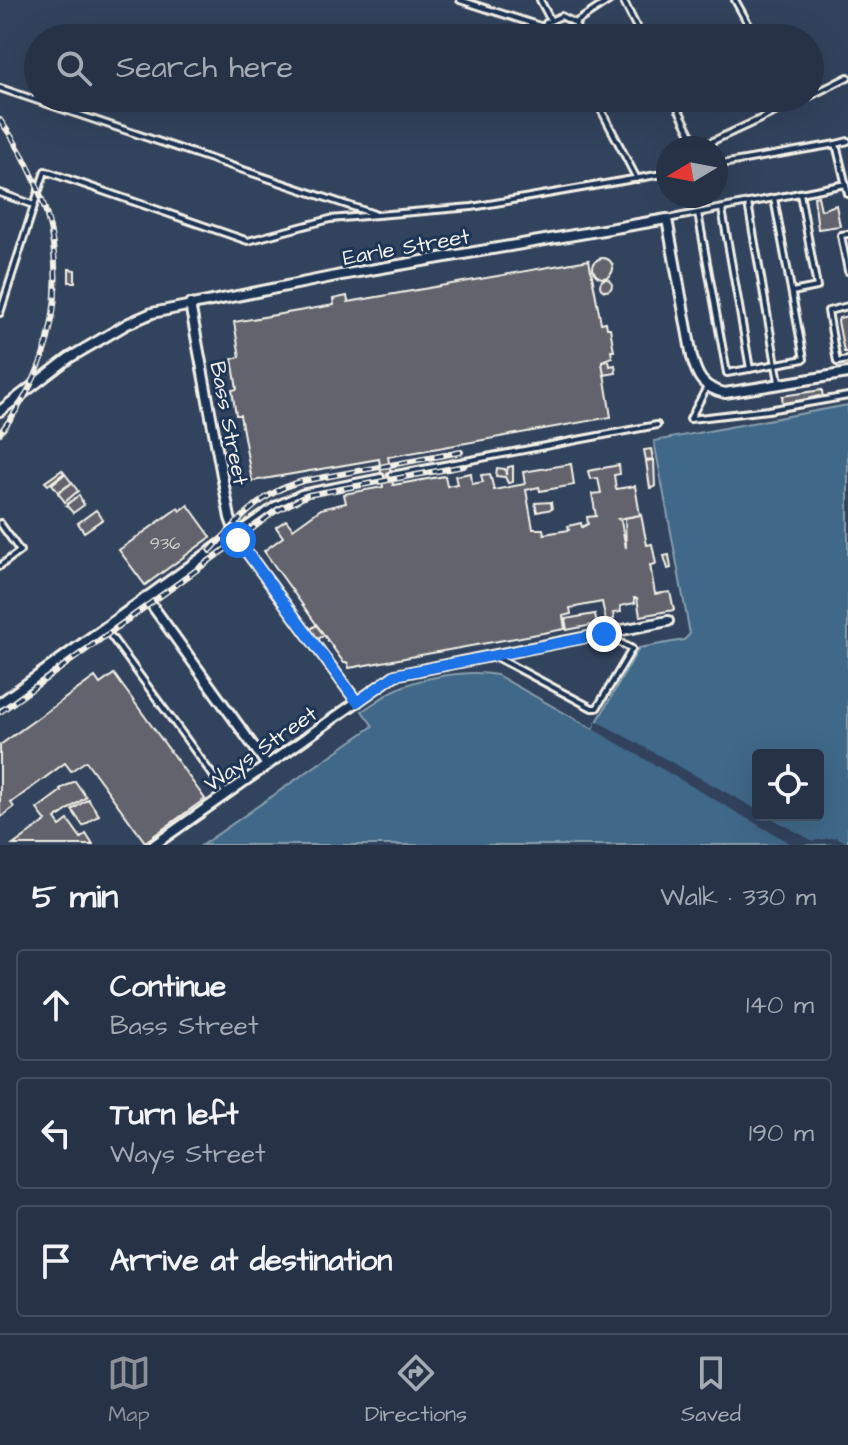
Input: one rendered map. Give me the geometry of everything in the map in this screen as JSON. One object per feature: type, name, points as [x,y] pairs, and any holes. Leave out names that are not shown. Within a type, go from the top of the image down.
[{"type":"street","name":"Earle Street","points":[[0,411],[69,358],[152,313],[667,219]]},
{"type":"street","points":[[667,219],[692,357],[696,373],[707,387],[725,393],[848,373]]},
{"type":"street","name":"Bass Street","points":[[190,304],[230,518],[236,533],[248,554],[357,702]]},
{"type":"street","points":[[0,703],[236,533]]},
{"type":"street","points":[[146,597],[267,765]]},
{"type":"street","name":"Ways Street","points":[[154,845],[395,675],[668,621]]},
{"type":"lane","points":[[460,0],[534,24]]},
{"type":"lane","points":[[540,0],[550,19]]},
{"type":"lane","points":[[546,24],[550,19],[566,17],[575,23],[610,0]]},
{"type":"lane","points":[[623,0],[635,24]]},
{"type":"lane","points":[[735,0],[748,24]]},
{"type":"lane","points":[[824,89],[848,77]]},
{"type":"lane","points":[[0,88],[24,96]]},
{"type":"lane","points":[[71,112],[376,215]]},
{"type":"lane","points":[[602,112],[637,179]]},
{"type":"lane","points":[[680,112],[692,136]]},
{"type":"lane","points":[[724,136],[777,112]]},
{"type":"lane","points":[[728,163],[848,141]]},
{"type":"lane","points":[[836,144],[848,194]]},
{"type":"lane","points":[[0,313],[45,171],[248,241],[330,219],[472,207],[656,175]]},
{"type":"lane","name":"Earle Street","points":[[667,219],[846,184]]},
{"type":"lane","points":[[0,193],[34,205]]},
{"type":"lane","points":[[792,292],[817,287],[800,193]]},
{"type":"lane","points":[[698,213],[727,373],[804,359],[774,198]]},
{"type":"lane","points":[[748,203],[780,384]]},
{"type":"lane","points":[[722,209],[750,369]]},
{"type":"lane","points":[[848,234],[841,235],[848,271]]},
{"type":"lane","points":[[848,306],[828,311],[837,362],[848,360]]},
{"type":"lane","points":[[707,387],[690,419],[848,396]]},
{"type":"lane","points":[[391,475],[657,425]]},
{"type":"lane","points":[[236,533],[275,505],[301,493],[381,477]]},
{"type":"lane","points":[[0,523],[20,551],[0,566]]},
{"type":"lane","points":[[104,627],[227,794]]},
{"type":"lane","points":[[494,655],[597,708],[632,649],[604,634]]},
{"type":"water","points":[[848,405],[848,845],[202,845],[373,726],[362,711],[404,686],[459,674],[497,675],[593,729],[639,648],[684,640],[690,634],[654,441]]},
{"type":"pier","points":[[597,721],[752,807],[752,821],[777,821],[813,841],[837,837],[847,843],[793,845],[593,729]]},
{"type":"building","points":[[818,196],[821,210],[836,205],[840,226],[818,229],[814,197]]},
{"type":"building","points":[[603,258],[610,261],[613,268],[610,275],[603,278],[596,275],[593,268],[596,261]]},
{"type":"building","points":[[589,260],[601,323],[606,322],[607,328],[610,328],[614,351],[611,351],[612,357],[602,361],[611,417],[388,457],[393,485],[445,476],[447,486],[457,484],[455,476],[471,473],[472,484],[483,482],[481,475],[490,474],[494,490],[525,484],[523,472],[571,464],[574,485],[540,491],[539,487],[526,490],[533,529],[543,529],[544,534],[569,530],[568,526],[581,523],[582,527],[588,524],[587,517],[596,516],[592,494],[601,493],[598,478],[590,479],[588,471],[619,465],[620,474],[614,475],[616,489],[635,486],[640,515],[618,519],[626,548],[625,518],[641,515],[647,545],[652,544],[656,564],[650,565],[655,594],[670,592],[674,610],[640,616],[637,598],[634,598],[635,603],[620,606],[621,612],[613,613],[614,619],[606,621],[602,602],[570,608],[571,614],[563,616],[565,629],[349,668],[264,551],[283,537],[276,527],[286,520],[293,529],[321,509],[346,503],[344,494],[383,487],[379,459],[252,481],[240,415],[236,415],[232,390],[237,389],[232,359],[240,357],[234,322],[334,305],[333,299],[347,296],[348,302]]},
{"type":"building","points":[[69,269],[75,270],[75,282],[69,282]]},
{"type":"building","points":[[606,279],[612,285],[606,291],[600,285]]},
{"type":"building","points":[[848,316],[848,352],[844,352],[838,321]]},
{"type":"building","points":[[609,361],[610,366],[615,365],[616,373],[604,375],[602,362]]},
{"type":"building","points":[[822,390],[823,399],[819,396],[783,405],[782,396]]},
{"type":"building","points":[[651,449],[653,459],[646,460],[644,450]]},
{"type":"building","points":[[654,460],[655,487],[650,488],[646,461]]},
{"type":"building","points":[[513,466],[513,482],[508,483],[505,477],[496,476],[497,468],[505,469],[506,475],[508,467]]},
{"type":"building","points":[[62,470],[64,473],[48,485],[45,482]]},
{"type":"building","points":[[65,474],[72,483],[58,492],[52,484]]},
{"type":"building","points":[[72,483],[78,491],[65,502],[58,493]]},
{"type":"building","points":[[79,495],[84,505],[73,513],[66,505]]},
{"type":"building","points":[[551,502],[552,509],[537,512],[535,503]]},
{"type":"building","points":[[188,505],[211,537],[145,585],[119,550],[178,508],[180,511]]},
{"type":"building","points":[[96,510],[103,519],[84,532],[78,523]]},
{"type":"building","points":[[669,555],[671,568],[668,569],[664,556]]},
{"type":"building","points":[[595,614],[597,624],[567,630],[565,619]]},
{"type":"building","points":[[316,625],[324,635],[317,640],[310,630]]},
{"type":"building","points":[[114,674],[205,799],[145,842],[86,761],[71,771],[65,763],[11,803],[14,807],[0,818],[0,745],[95,677],[100,684]]},
{"type":"building","points":[[75,781],[86,797],[55,819],[60,826],[68,820],[81,838],[86,834],[93,845],[13,845],[46,821],[37,809],[60,789]]},
{"type":"building","points":[[88,799],[99,815],[83,826],[72,810]]},
{"type":"railway","points":[[0,120],[24,157],[41,196],[52,236],[56,276],[53,317],[42,357],[25,396],[0,433]]},
{"type":"railway","points":[[210,551],[252,508],[288,486],[461,452]]},
{"type":"railway","points":[[0,712],[274,512],[308,495],[464,466]]},
{"type":"route","points":[[238,540],[357,702],[395,675],[604,634]]}]
